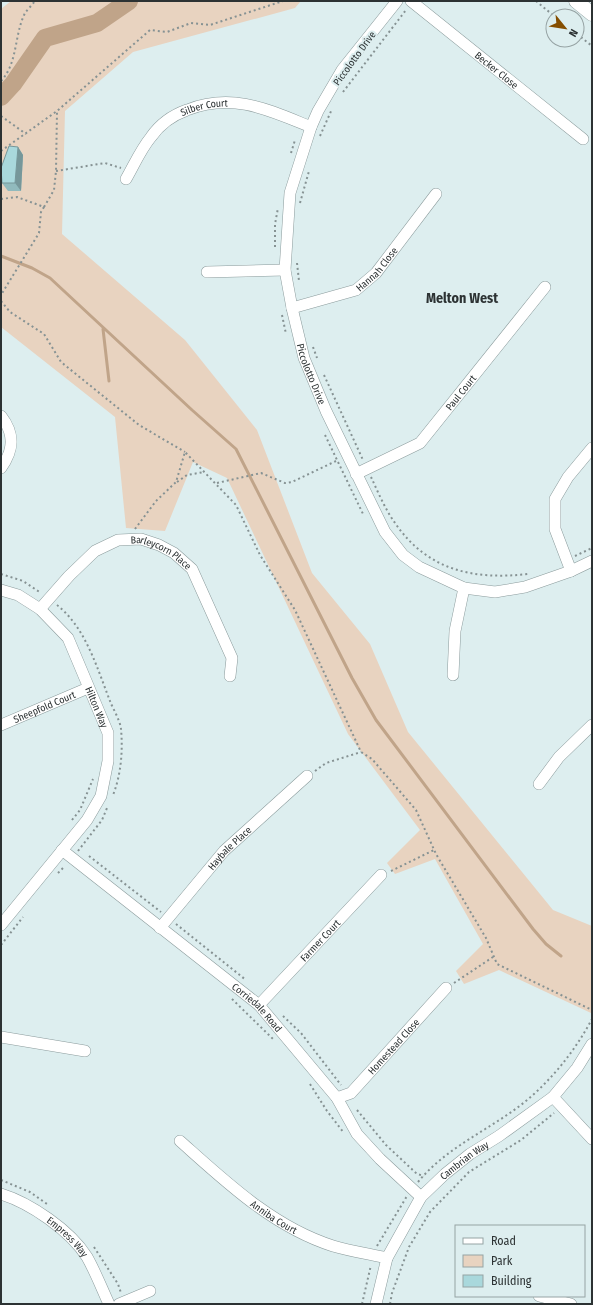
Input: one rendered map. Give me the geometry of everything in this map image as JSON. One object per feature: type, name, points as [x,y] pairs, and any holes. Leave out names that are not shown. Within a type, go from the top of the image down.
[{"type":"street","name":"Piccolotto Drive","points":[[397,1],[342,70],[318,112],[306,125],[290,193],[285,270],[304,358],[356,474],[385,532],[403,555],[419,567],[464,588],[495,592],[525,588],[571,571],[592,561]]},
{"type":"street","points":[[576,1],[592,14]]},
{"type":"street","name":"Becker Close","points":[[411,2],[583,139]]},
{"type":"street","name":"Silber Court","points":[[128,175],[151,137],[164,122],[179,113],[199,105],[221,101],[245,103],[268,110],[306,125]]},
{"type":"street","name":"Hannah Close","points":[[292,308],[356,290],[376,273],[436,194]]},
{"type":"street","points":[[207,272],[285,270]]},
{"type":"street","name":"Paul Court","points":[[356,474],[420,443],[546,287]]},
{"type":"street","points":[[1,416],[10,428],[11,448],[1,468]]},
{"type":"street","points":[[571,571],[555,529],[555,499],[568,477],[592,448]]},
{"type":"street","name":"Barleycorn Place","points":[[40,609],[69,576],[95,551],[118,540],[141,539],[159,545],[174,553],[192,569],[232,658],[230,676]]},
{"type":"street","points":[[453,675],[455,631],[464,588]]},
{"type":"street","name":"Hilton Way","points":[[1,590],[18,595],[40,609],[68,638],[108,733],[108,761],[100,796],[87,820],[1,925]]},
{"type":"street","name":"Sheepfold Court","points":[[1,726],[88,688]]},
{"type":"street","points":[[539,784],[559,758],[592,725]]},
{"type":"street","name":"Haybale Place","points":[[160,928],[224,851],[307,776]]},
{"type":"street","name":"Corriedale Road","points":[[62,850],[259,1005],[337,1098],[357,1134],[380,1159],[422,1197]]},
{"type":"street","name":"Farmer Court","points":[[259,1005],[381,876]]},
{"type":"street","name":"Homestead Close","points":[[337,1098],[351,1093],[446,988]]},
{"type":"street","points":[[1,1037],[85,1051]]},
{"type":"street","name":"Cambrian Way","points":[[376,1304],[387,1258],[422,1197],[445,1174],[470,1154],[556,1101],[592,1044]]},
{"type":"street","points":[[556,1101],[592,1139]]},
{"type":"street","name":"Anniba Court","points":[[180,1141],[225,1181],[263,1211],[296,1230],[332,1246],[387,1258]]},
{"type":"street","name":"Empress Way","points":[[1,1194],[37,1211],[60,1228],[86,1256],[109,1304]]},
{"type":"street","points":[[119,1304],[150,1291]]},
{"type":"street","points":[[543,1297],[572,1304]]},
{"type":"path","points":[[1,81],[11,68],[25,14],[35,1]]},
{"type":"path","points":[[1,151],[57,111],[150,30],[167,32],[191,23],[210,25],[283,1]]},
{"type":"path","points":[[536,1],[545,8]]},
{"type":"path","points":[[340,95],[357,70],[411,2]]},
{"type":"path","points":[[318,142],[333,108]]},
{"type":"path","points":[[1,295],[39,233],[41,212],[54,190],[56,172],[57,111]]},
{"type":"path","points":[[2,117],[26,134]]},
{"type":"path","points":[[289,159],[306,125]]},
{"type":"path","points":[[56,172],[105,163],[128,175]]},
{"type":"path","points":[[300,207],[311,164]]},
{"type":"path","points":[[1,199],[16,197],[44,207]]},
{"type":"path","points":[[275,251],[275,224],[278,202]]},
{"type":"path","points":[[296,262],[299,283]]},
{"type":"path","points":[[1,301],[10,312],[44,334],[61,362],[139,425],[185,452],[217,483],[236,505],[260,555],[295,610],[361,752],[372,759],[416,810],[449,879],[486,938],[493,958],[502,967],[592,1010]]},
{"type":"path","points":[[282,314],[288,341]]},
{"type":"path","points":[[312,343],[318,364]]},
{"type":"path","points":[[321,370],[394,523],[409,541],[437,562],[475,574],[500,577],[535,573]]},
{"type":"path","points":[[324,433],[359,508],[367,520]]},
{"type":"path","points":[[176,482],[185,452]]},
{"type":"path","points":[[217,483],[261,472],[285,483],[292,482],[336,461]]},
{"type":"path","points":[[126,540],[156,502],[176,482],[187,475],[204,472]]},
{"type":"path","points":[[567,560],[592,548]]},
{"type":"path","points":[[1,574],[23,581],[62,609],[78,629],[92,656],[120,727],[121,756],[117,785],[111,799]]},
{"type":"path","points":[[307,776],[326,763],[361,752]]},
{"type":"path","points":[[71,821],[80,810],[95,774]]},
{"type":"path","points":[[57,875],[102,820],[108,806]]},
{"type":"path","points":[[381,876],[434,850]]},
{"type":"path","points":[[1,945],[24,915]]},
{"type":"path","points":[[446,988],[493,958]]},
{"type":"path","points":[[228,995],[275,1042]]},
{"type":"path","points":[[307,1078],[327,1111],[344,1134]]},
{"type":"path","points":[[390,1304],[392,1293],[409,1247],[430,1212],[469,1172],[521,1140],[551,1116],[556,1101]]},
{"type":"path","points":[[402,1193],[406,1197]]},
{"type":"green space","points":[[11,1],[301,1],[295,8],[133,52],[65,111],[62,234],[185,340],[257,430],[312,573],[370,644],[408,732],[553,910],[592,926],[591,1013],[499,970],[464,984],[456,971],[483,944],[435,859],[395,874],[387,863],[420,830],[348,734],[227,478],[193,462],[165,531],[126,528],[115,417],[1,327],[1,9]]},
{"type":"building","points":[[9,146],[18,147],[15,183],[2,183],[1,168]]},
{"type":"waterway","points":[[1,97],[13,84],[45,38],[97,23],[129,1]]},
{"type":"waterway","points":[[1,256],[32,268],[50,278],[236,449],[352,678],[376,720],[533,929],[546,944],[561,956]]},
{"type":"waterway","points":[[103,329],[109,381]]},
{"type":"district","name":"Melton West","points":[[462,298]]}]
